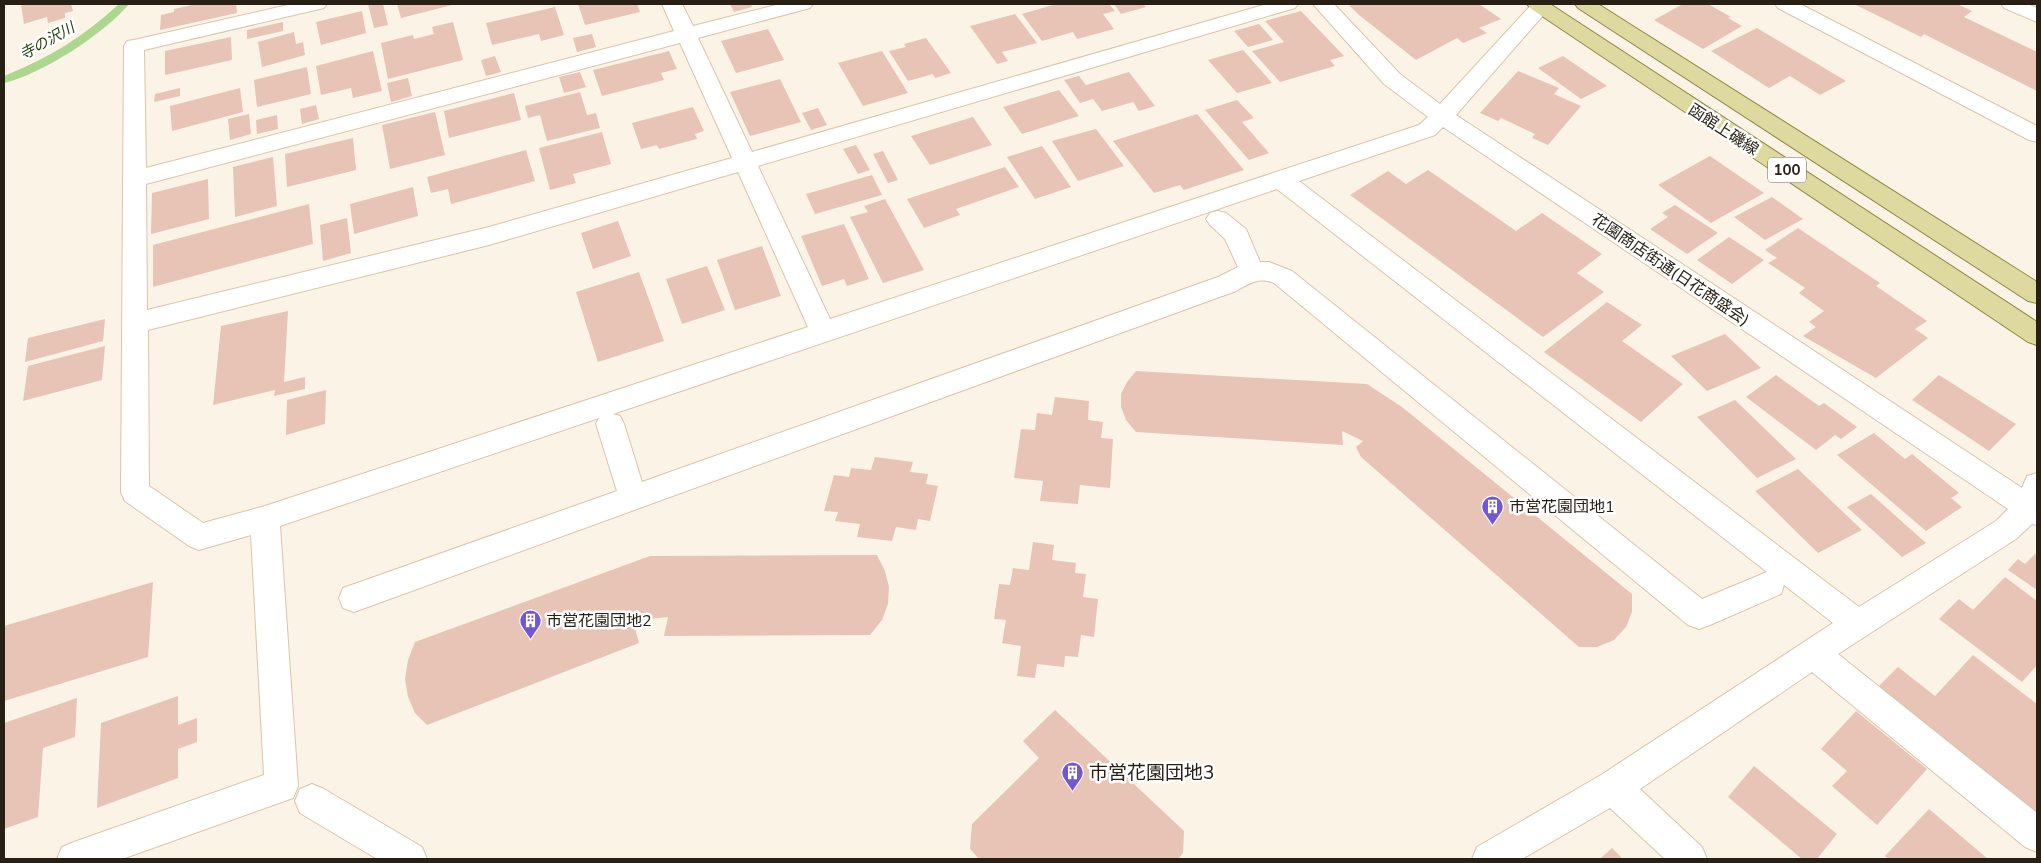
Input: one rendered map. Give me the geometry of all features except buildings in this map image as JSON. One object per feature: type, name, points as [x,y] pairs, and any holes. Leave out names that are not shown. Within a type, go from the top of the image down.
[{"type":"main road","name":"函館上磯線","points":[[1585,4],[2037,294]]},
{"type":"main road","name":"函館上磯線","points":[[1540,5],[2037,335]]},
{"type":"street","points":[[317,4],[134,46],[135,492],[199,536],[265,518],[1427,130],[1442,116],[1540,5]]},
{"type":"street","points":[[672,4],[823,332]]},
{"type":"street","points":[[134,179],[803,4]]},
{"type":"street","points":[[136,323],[489,236],[1288,4]]},
{"type":"street","name":"花園商店街通(日花商盛会)","points":[[1323,4],[1392,79],[1442,116],[2035,502]]},
{"type":"street","points":[[1785,4],[2037,135]]},
{"type":"street","points":[[2010,4],[2037,16]]},
{"type":"street","points":[[1280,180],[1859,625]]},
{"type":"street","points":[[1218,219],[1237,234],[1238,244],[1246,256],[1252,272]]},
{"type":"street","points":[[354,598],[1227,284],[1252,272],[1269,271],[1282,277],[1699,615],[1770,584]]},
{"type":"street","points":[[610,424],[633,498]]},
{"type":"street","points":[[1489,859],[1613,787],[1813,653],[2006,530],[2035,502]]},
{"type":"street","points":[[74,859],[281,786],[265,518]]},
{"type":"street","points":[[1813,653],[2037,835]]},
{"type":"street","points":[[1613,787],[1690,859]]},
{"type":"street","points":[[312,801],[410,859]]},
{"type":"waterway","name":"寺の沢川","points":[[4,80],[37,66],[68,49],[97,29],[124,4]]},
{"type":"place","name":"市営花園団地1","points":[[1493,525]]},
{"type":"place","name":"市営花園団地2","points":[[530,639]]},
{"type":"place","name":"市営花園団地3","points":[[1073,791]]}]
